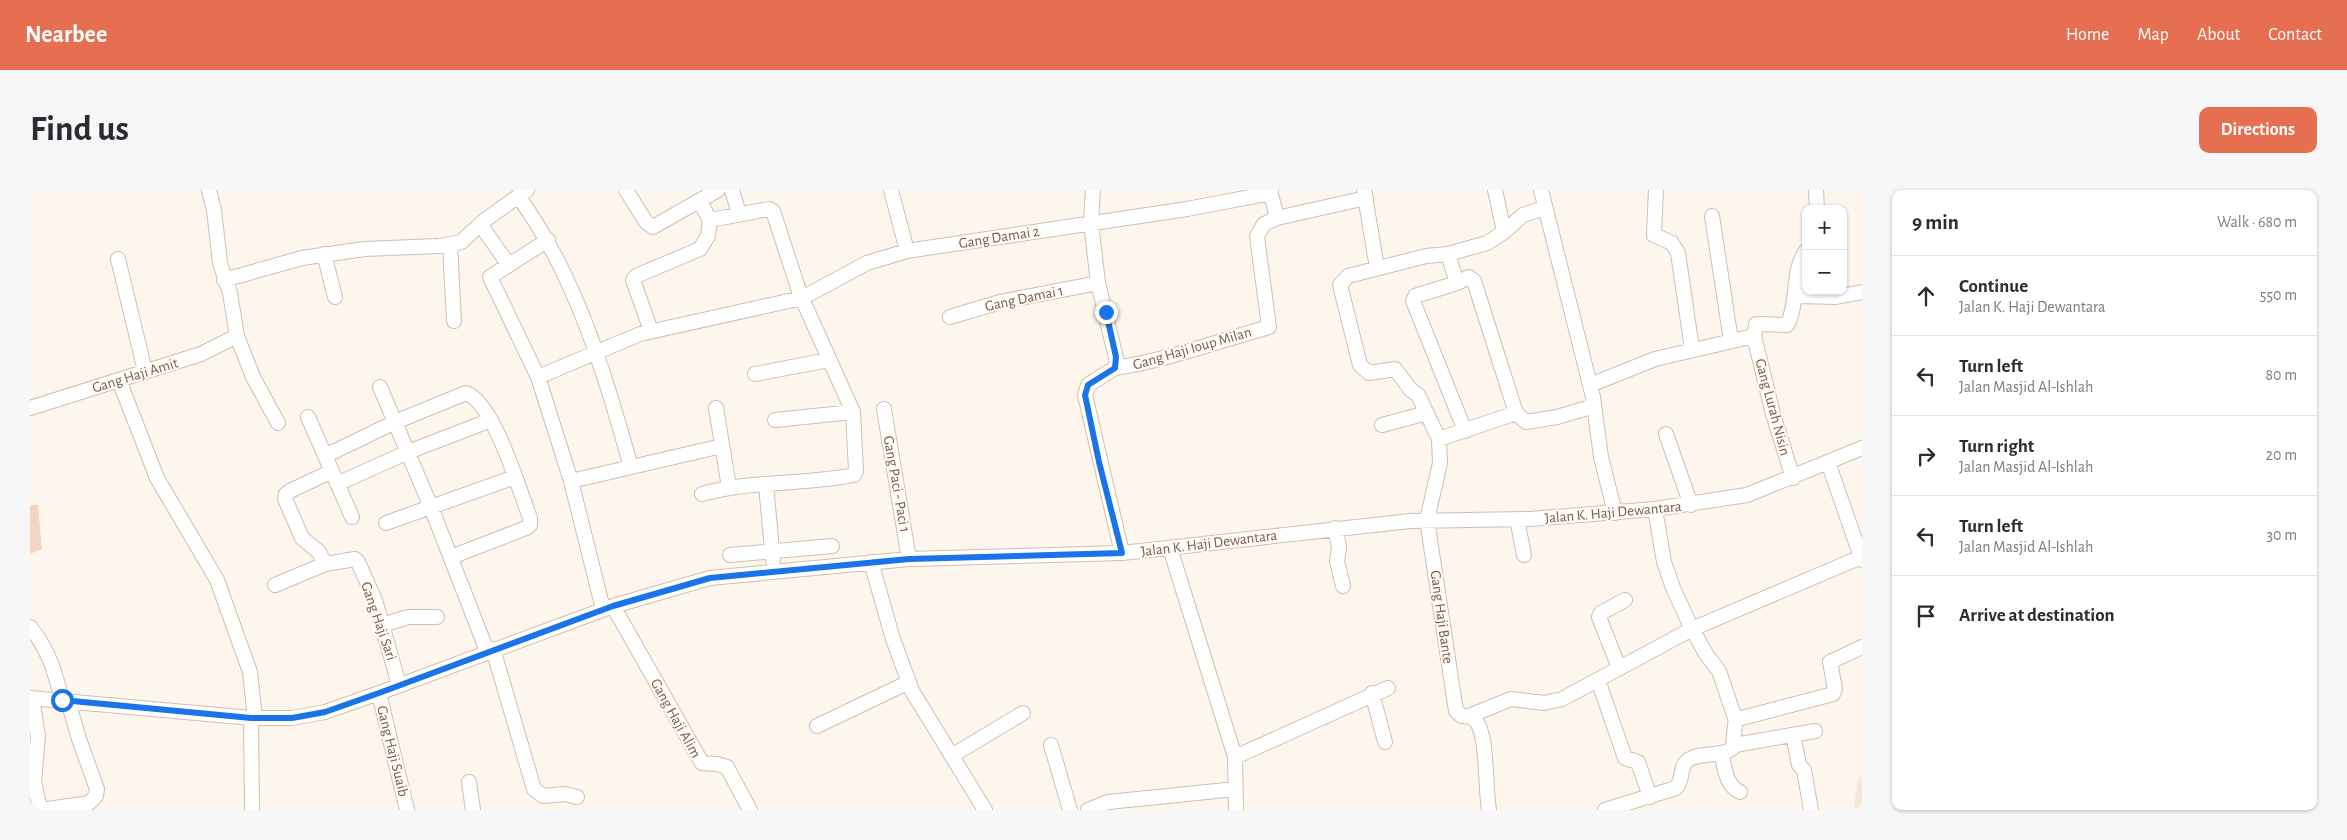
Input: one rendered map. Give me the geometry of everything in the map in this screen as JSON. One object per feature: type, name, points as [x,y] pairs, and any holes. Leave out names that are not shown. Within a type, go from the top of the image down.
[{"type":"street","points":[[209,190],[224,280],[230,292],[237,336],[253,377],[278,423]]},
{"type":"street","points":[[626,190],[646,222],[653,227],[700,202],[718,190]]},
{"type":"street","points":[[732,190],[739,214]]},
{"type":"street","points":[[891,190],[908,251]]},
{"type":"street","points":[[1093,190],[1091,222],[1098,283],[1115,348],[1115,368],[1088,385],[1085,395],[1099,462],[1122,553]]},
{"type":"street","points":[[1496,190],[1504,232]]},
{"type":"street","points":[[1541,190],[1590,385],[1601,458],[1614,513]]},
{"type":"street","points":[[1656,190],[1654,236],[1672,243],[1678,253],[1692,348]]},
{"type":"street","points":[[1816,190],[1817,205]]},
{"type":"street","points":[[1271,192],[1277,218],[1365,194],[1377,268]]},
{"type":"street","name":"Gang Damai 2","points":[[538,377],[651,332],[802,298],[867,263],[908,251],[1187,209],[1271,192]]},
{"type":"street","points":[[224,280],[302,258],[324,254],[364,249],[450,245],[461,242],[480,224],[523,193],[548,240],[598,352],[631,467]]},
{"type":"street","points":[[651,332],[633,280],[636,276],[700,249],[708,236],[710,220],[700,202]]},
{"type":"street","points":[[1427,520],[1440,463],[1439,438],[1418,395],[1411,390],[1395,369],[1369,373],[1360,365],[1340,285],[1348,276],[1426,256],[1448,254],[1487,243],[1523,216],[1544,208]]},
{"type":"street","points":[[702,494],[729,486],[766,485],[831,479],[854,475],[856,471],[853,412],[828,360],[802,298],[773,211],[769,209],[710,220]]},
{"type":"street","points":[[1712,216],[1731,341]]},
{"type":"street","name":"Gang Haji Ioup Milan","points":[[1115,368],[1153,362],[1214,341],[1269,327],[1257,236],[1264,224],[1277,218]]},
{"type":"street","points":[[480,224],[508,264]]},
{"type":"street","points":[[548,240],[492,275],[490,280],[538,377],[608,608]]},
{"type":"street","points":[[450,245],[454,321]]},
{"type":"street","points":[[324,254],[335,297]]},
{"type":"street","points":[[1448,254],[1456,282]]},
{"type":"street","points":[[1590,385],[1655,359],[1692,348],[1754,336],[1756,324],[1787,325],[1796,296],[1800,260],[1802,257]]},
{"type":"street","points":[[118,258],[145,371]]},
{"type":"street","points":[[1465,431],[1413,301],[1415,296],[1469,277],[1474,281],[1516,413],[1526,422],[1557,418],[1594,406]]},
{"type":"street","name":"Gang Damai 1","points":[[950,317],[1000,302],[1098,283]]},
{"type":"street","points":[[1796,296],[1836,297],[1862,292]]},
{"type":"street","name":"Gang Haji Amit","points":[[30,408],[200,354],[237,336]]},
{"type":"street","name":"Gang Lurah Nisin","points":[[1754,336],[1773,414],[1793,478]]},
{"type":"street","points":[[755,374],[828,360]]},
{"type":"street","points":[[119,380],[156,478],[217,580],[250,672],[253,718],[252,810]]},
{"type":"street","points":[[380,387],[490,650],[534,789],[544,796],[565,794],[577,796]]},
{"type":"street","points":[[325,456],[395,422],[466,393],[473,396],[494,424],[530,518],[530,525],[451,557]]},
{"type":"street","points":[[716,408],[729,486]]},
{"type":"street","name":"Gang Paci - Paci 1","points":[[884,409],[909,559]]},
{"type":"street","points":[[775,420],[853,412]]},
{"type":"street","points":[[1439,438],[1516,413]]},
{"type":"street","points":[[1382,425],[1427,414]]},
{"type":"street","points":[[308,417],[352,517]]},
{"type":"street","points":[[337,484],[408,452],[491,420]]},
{"type":"street","points":[[1666,434],[1692,505]]},
{"type":"street","points":[[571,481],[722,446]]},
{"type":"street","name":"Jalan K. Haji Dewantara","points":[[31,698],[253,718],[292,718],[309,715],[379,693],[490,650],[608,608],[710,578],[774,570],[909,559],[1122,553],[1335,528],[1427,520],[1517,519],[1614,513],[1692,505],[1747,495],[1793,478],[1862,448]]},
{"type":"street","points":[[1464,715],[1511,699],[1553,703],[1692,629],[1861,558],[1828,462]]},
{"type":"street","points":[[275,585],[325,564],[318,552],[302,538],[285,499],[286,494],[290,490],[332,471]]},
{"type":"street","points":[[386,524],[515,477]]},
{"type":"street","points":[[766,485],[774,570]]},
{"type":"street","points":[[1654,509],[1664,562],[1672,588],[1706,654],[1719,671],[1736,721],[1735,746]]},
{"type":"street","points":[[1517,519],[1524,555]]},
{"type":"street","name":"Gang Haji Bante","points":[[1427,520],[1464,715]]},
{"type":"street","points":[[1335,528],[1339,547],[1337,561],[1343,586]]},
{"type":"street","points":[[730,555],[832,546]]},
{"type":"street","points":[[1170,548],[1235,757],[1236,810]]},
{"type":"street","name":"Gang Haji Sari","points":[[325,564],[355,559],[375,600],[399,685]]},
{"type":"street","points":[[871,562],[893,638],[909,682],[985,810]]},
{"type":"street","points":[[1619,668],[1599,616],[1601,613],[1625,600]]},
{"type":"street","name":"Gang Haji Alim","points":[[608,608],[702,764],[717,764],[727,767],[750,810]]},
{"type":"street","points":[[382,625],[408,617],[437,617]]},
{"type":"street","points":[[30,627],[46,649],[53,664],[96,789],[96,796],[89,803],[39,810],[34,782],[38,736],[31,698]]},
{"type":"street","points":[[1736,721],[1833,694],[1835,689],[1830,662],[1862,647]]},
{"type":"street","points":[[1598,680],[1624,758],[1638,762],[1650,797]]},
{"type":"street","points":[[817,726],[909,682]]},
{"type":"street","points":[[1235,757],[1388,688]]},
{"type":"street","name":"Gang Haji Suaib","points":[[379,693],[407,810]]},
{"type":"street","points":[[1372,694],[1384,742]]},
{"type":"street","points":[[953,755],[1022,713]]},
{"type":"street","points":[[1464,715],[1477,722],[1484,750],[1489,810]]},
{"type":"street","points":[[1605,810],[1676,788],[1680,783],[1682,766],[1686,761],[1697,755],[1721,753],[1735,746],[1815,730]]},
{"type":"street","points":[[1793,735],[1799,764],[1804,770],[1811,810]]},
{"type":"street","points":[[1051,745],[1070,810]]},
{"type":"street","points":[[1721,753],[1727,778],[1731,785],[1740,792]]},
{"type":"street","points":[[468,782],[473,810]]},
{"type":"street","points":[[1088,810],[1108,802],[1236,789]]},
{"type":"shaded area","points":[[1862,773],[1862,810],[1854,810],[1857,782]]},
{"type":"building","points":[[30,505],[38,505],[42,549],[30,554]]},
{"type":"route","points":[[62,700],[251,718],[292,718],[325,712],[613,606],[652,593],[710,578],[774,570],[909,559],[1122,553],[1099,462],[1085,395],[1088,385],[1115,368],[1117,362],[1106,312]]}]
